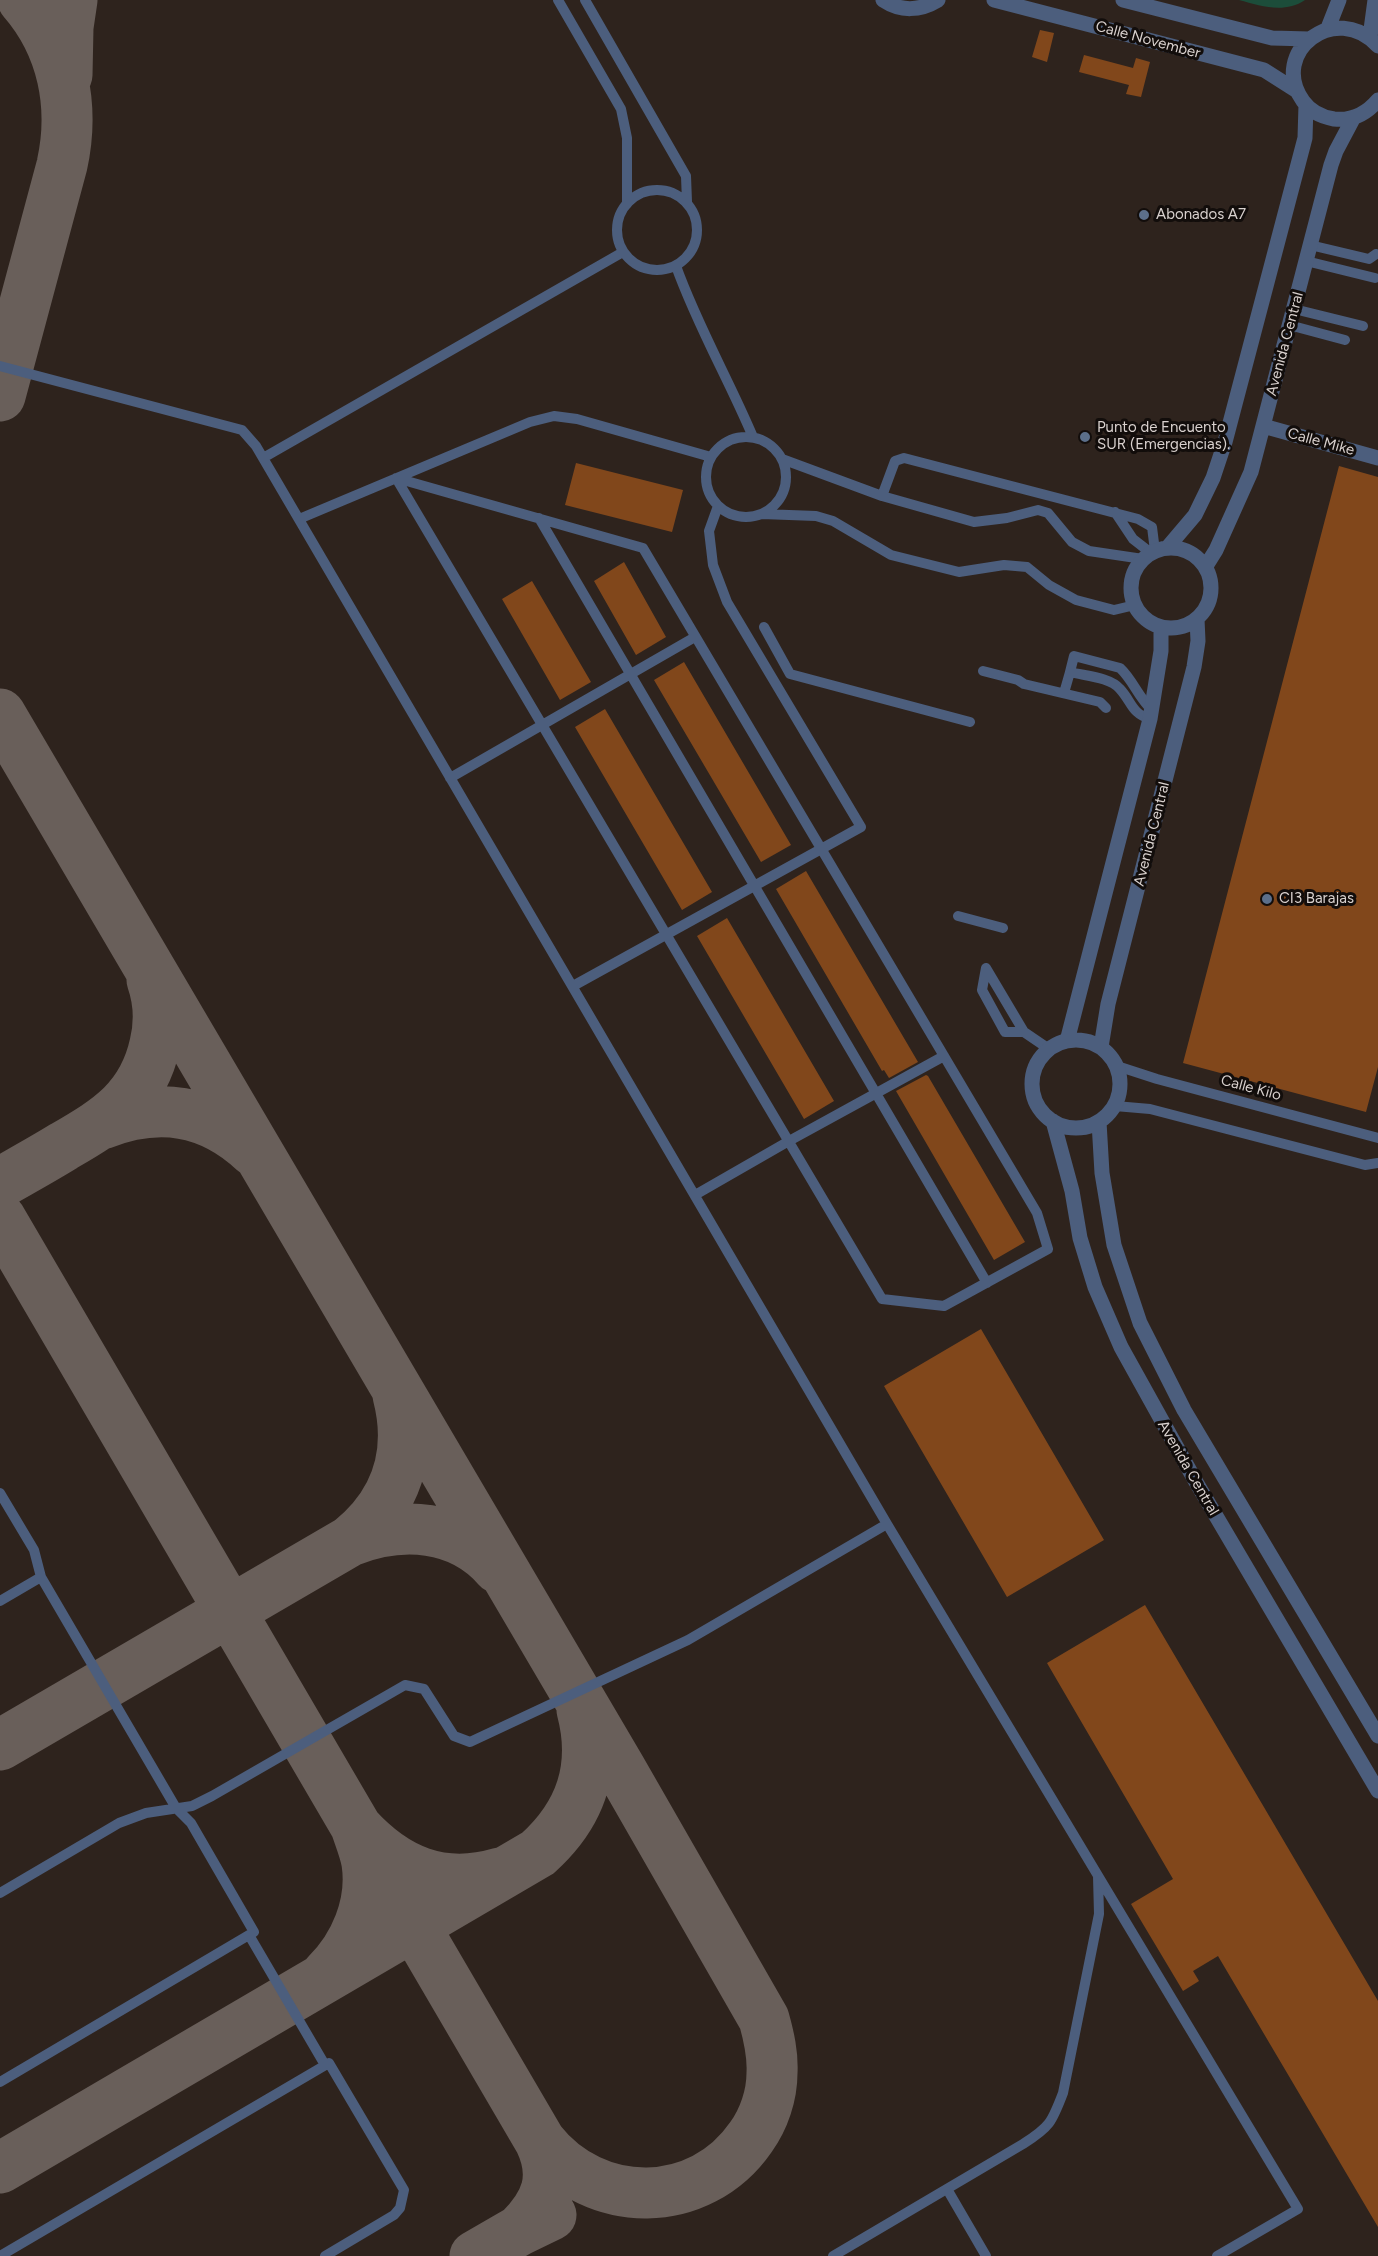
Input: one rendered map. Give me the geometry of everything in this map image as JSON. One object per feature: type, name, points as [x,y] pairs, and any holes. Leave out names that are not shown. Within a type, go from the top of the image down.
[{"type":"street","points":[[883,0],[899,8],[914,9],[928,6],[938,0]]},
{"type":"street","name":"Calle November","points":[[994,0],[1264,70],[1297,91]]},
{"type":"street","points":[[1123,0],[1272,38],[1308,39]]},
{"type":"street","points":[[1328,28],[1339,0]]},
{"type":"street","points":[[1366,113],[1341,120],[1316,113],[1306,105],[1297,91],[1294,77],[1295,63],[1308,39],[1328,28],[1350,28],[1374,42],[1375,0]]},
{"type":"street","name":"Avenida Central","points":[[1206,566],[1216,550],[1251,472],[1336,151],[1378,100]]},
{"type":"street","points":[[1154,553],[1182,549],[1195,555],[1206,566],[1212,585],[1209,604],[1197,620],[1180,628],[1161,627],[1146,619],[1135,605],[1131,589],[1134,573],[1154,553],[1195,515],[1213,478],[1225,442],[1305,138],[1306,105]]},
{"type":"street","name":"Calle Mike","points":[[1263,426],[1378,458]]},
{"type":"street","name":"Avenida Central","points":[[1101,1047],[1108,1004],[1194,667],[1198,641],[1197,620]]},
{"type":"street","name":"Avenida Central","points":[[1067,1041],[1151,715],[1161,651],[1161,627]]},
{"type":"street","points":[[1067,1041],[1088,1041],[1101,1047],[1117,1066],[1121,1087],[1115,1106],[1099,1122],[1082,1128],[1067,1127],[1053,1121],[1040,1108],[1033,1096],[1033,1079],[1037,1065],[1050,1049],[1067,1041]]},
{"type":"street","name":"Avenida Central","points":[[1053,1121],[1072,1191],[1080,1239],[1095,1287],[1121,1347],[1196,1482],[1378,1791]]},
{"type":"street","name":"Avenida Central","points":[[1099,1122],[1102,1173],[1114,1245],[1140,1323],[1184,1410],[1378,1736]]},
{"type":"lane","points":[[558,0],[621,109],[627,138],[627,204]]},
{"type":"lane","points":[[585,0],[686,176],[687,202]]},
{"type":"lane","points":[[650,190],[663,190],[676,194],[687,202],[694,212],[697,237],[686,258],[676,266],[665,270],[641,267],[631,261],[623,252],[618,240],[617,227],[620,215],[627,204],[637,195],[650,190]]},
{"type":"lane","points":[[1310,245],[1369,259],[1376,254]]},
{"type":"lane","points":[[263,458],[623,252]]},
{"type":"lane","points":[[1306,261],[1375,278]]},
{"type":"lane","points":[[676,266],[686,294],[753,437]]},
{"type":"lane","points":[[1294,309],[1363,326]]},
{"type":"lane","points":[[1289,326],[1345,340]]},
{"type":"lane","points":[[0,366],[242,430],[263,458],[887,1524],[1298,2209],[1217,2256]]},
{"type":"lane","points":[[299,519],[530,422],[554,416],[577,419],[711,457]]},
{"type":"lane","points":[[741,437],[753,437],[765,441],[775,449],[782,459],[786,472],[786,484],[781,497],[773,507],[762,514],[739,517],[718,506],[710,496],[706,483],[706,469],[711,457],[719,447],[741,437]]},
{"type":"lane","points":[[882,496],[895,461],[904,458],[1138,519],[1152,527],[1154,553]]},
{"type":"lane","points":[[782,459],[882,496],[974,522],[1007,518],[1038,510],[1048,513],[1072,542],[1089,551],[1154,553]]},
{"type":"lane","points":[[396,478],[643,548],[1037,1213],[1048,1249],[944,1306],[882,1299],[396,478]]},
{"type":"lane","points":[[573,986],[861,827],[727,602],[713,565],[709,531],[718,506]]},
{"type":"lane","points":[[1115,512],[1133,539],[1154,553]]},
{"type":"lane","points":[[762,514],[816,516],[833,521],[891,555],[959,572],[1004,566],[1027,567],[1049,585],[1076,600],[1114,610],[1135,605]]},
{"type":"lane","points":[[539,518],[987,1283]]},
{"type":"lane","points":[[765,627],[790,674],[970,722]]},
{"type":"lane","points":[[450,778],[695,637]]},
{"type":"lane","points":[[1064,693],[1074,656],[1120,668],[1151,715]]},
{"type":"lane","points":[[984,671],[1100,702],[1106,708]]},
{"type":"lane","points":[[1070,672],[1109,682],[1120,688],[1134,711],[1151,715]]},
{"type":"lane","points":[[958,916],[1004,928]]},
{"type":"lane","points":[[1024,1032],[1005,1032],[982,990],[986,968],[1024,1032],[1050,1049]]},
{"type":"lane","points":[[695,1196],[789,1141],[944,1056]]},
{"type":"lane","name":"Calle Kilo","points":[[1117,1066],[1157,1079],[1378,1138]]},
{"type":"lane","points":[[1115,1106],[1142,1107],[1365,1165],[1378,1163]]},
{"type":"lane","points":[[0,1493],[34,1550],[41,1577],[176,1808],[191,1824],[325,2065]]},
{"type":"lane","points":[[0,1893],[119,1823],[146,1813],[192,1806],[212,1796],[405,1685],[424,1689],[454,1736],[471,1742],[688,1640],[887,1524]]},
{"type":"lane","points":[[0,1601],[41,1577]]},
{"type":"lane","points":[[833,2256],[1023,2144],[1040,2133],[1053,2120],[1064,2093],[1099,1914],[1098,1876]]},
{"type":"lane","points":[[0,2082],[252,1934]]},
{"type":"lane","points":[[0,2256],[328,2063],[404,2190],[400,2208],[394,2215],[325,2256]]},
{"type":"lane","points":[[947,2189],[986,2256]]},
{"type":"green space","points":[[1239,0],[1305,0],[1289,7],[1272,8]]},
{"type":"building","points":[[1040,30],[1054,33],[1047,62],[1032,57]]},
{"type":"building","points":[[1084,55],[1133,68],[1136,58],[1150,62],[1141,97],[1126,94],[1129,85],[1079,72]]},
{"type":"building","points":[[576,463],[683,490],[672,532],[565,505]]},
{"type":"building","points":[[1339,466],[1378,477],[1378,1067],[1366,1112],[1183,1063]]},
{"type":"building","points":[[624,562],[666,637],[636,655],[594,581]]},
{"type":"building","points":[[532,581],[591,682],[560,700],[502,599]]},
{"type":"building","points":[[684,662],[791,845],[761,862],[654,680]]},
{"type":"building","points":[[605,709],[712,892],[682,910],[575,727]]},
{"type":"building","points":[[806,871],[918,1062],[889,1078],[884,1070],[882,1071],[776,889]]},
{"type":"building","points":[[727,918],[834,1101],[804,1119],[697,936]]},
{"type":"building","points":[[926,1075],[1025,1242],[994,1260],[896,1091]]},
{"type":"building","points":[[981,1329],[1104,1540],[1007,1597],[884,1386]]},
{"type":"building","points":[[1145,1605],[1378,2001],[1378,2227],[1218,1956],[1193,1971],[1199,1981],[1183,1991],[1131,1904],[1173,1879],[1047,1663]]},
{"type":"taxiway","points":[[0,396],[66,143],[66,99],[56,57],[48,37],[23,0]]},
{"type":"taxiway","points":[[67,75],[68,27],[72,0]]},
{"type":"taxiway","points":[[0,714],[620,1768],[764,2019],[770,2046],[772,2081],[763,2115],[751,2137],[730,2161],[704,2179],[676,2189],[647,2193],[617,2190],[589,2180],[563,2164],[540,2141]]},
{"type":"taxiway","points":[[0,1183],[96,1127],[133,1094],[149,1063],[157,1036],[157,1004],[152,980]]},
{"type":"taxiway","points":[[102,1124],[143,1113],[182,1114],[201,1118],[219,1126],[254,1151]]},
{"type":"taxiway","points":[[0,1218],[540,2141],[548,2166],[546,2189],[537,2210],[520,2230]]},
{"type":"taxiway","points":[[0,1745],[350,1541],[379,1510],[397,1476],[402,1457],[403,1437],[398,1395]]},
{"type":"taxiway","points":[[350,1541],[389,1531],[429,1530],[466,1542],[483,1553],[498,1568]]},
{"type":"taxiway","points":[[0,2168],[538,1853],[565,1822],[582,1788],[588,1751],[582,1710]]},
{"type":"taxiway","points":[[326,1975],[353,1938],[364,1909],[367,1894],[367,1863],[356,1827],[387,1855],[421,1873],[439,1878],[459,1879],[479,1878],[500,1873]]},
{"type":"taxiway","points":[[475,2256],[551,2215]]},
{"type":"place","name":"Abonados A7","points":[[1144,215]]},
{"type":"place","name":"Punto de Encuento SUR (Emergencias).","points":[[1085,437]]},
{"type":"place","name":"CI3 Barajas","points":[[1267,899]]}]
